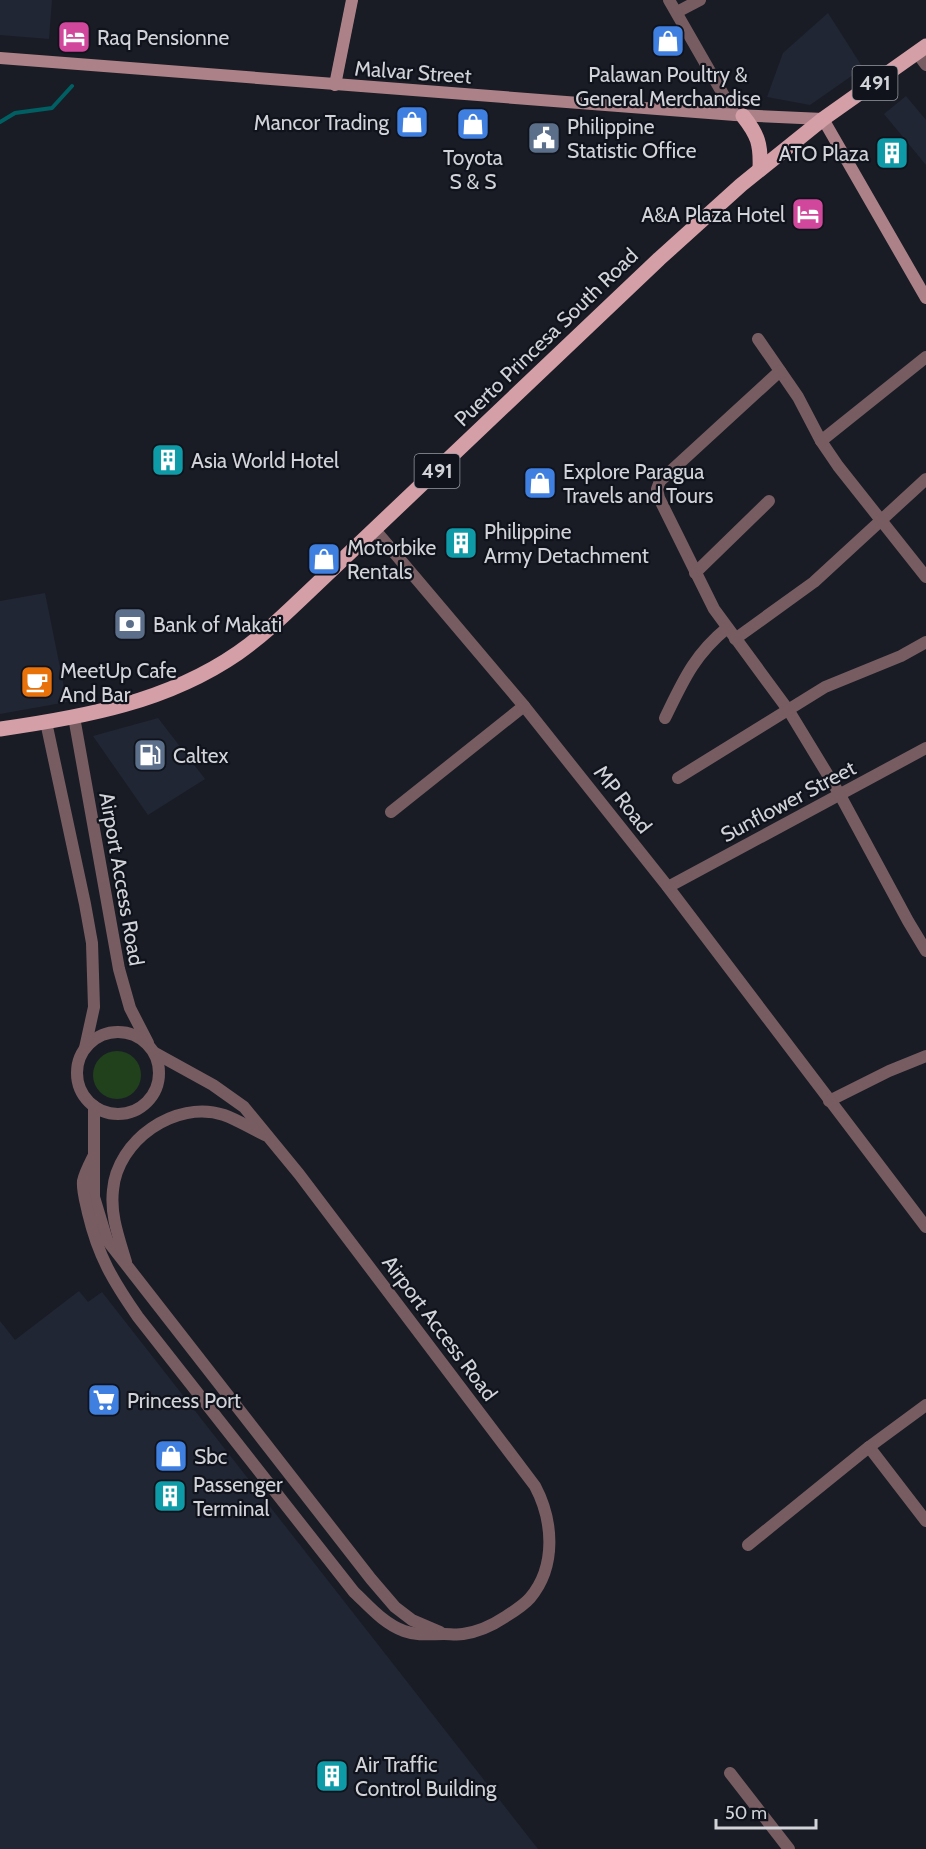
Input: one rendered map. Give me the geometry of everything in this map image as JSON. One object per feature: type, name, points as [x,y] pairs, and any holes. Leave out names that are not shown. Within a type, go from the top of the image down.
[{"type":"main road","points":[[335,86],[352,0]]},
{"type":"main road","name":"Puerto Princesa South Road","points":[[0,729],[46,723],[135,703],[161,694],[213,669],[238,653],[271,627],[659,259],[760,169],[823,118],[923,55]]},
{"type":"main road","name":"Malvar Street","points":[[0,58],[739,116],[823,118]]},
{"type":"main road","points":[[739,116],[756,133],[761,155],[760,169]]},
{"type":"main road","points":[[823,118],[926,298]]},
{"type":"street","points":[[669,0],[739,116]]},
{"type":"street","points":[[677,12],[700,0]]},
{"type":"street","points":[[758,339],[808,414],[821,441],[838,466],[926,577]]},
{"type":"street","points":[[821,441],[926,357]]},
{"type":"street","points":[[780,371],[658,485],[659,498],[695,573],[727,628],[789,711],[840,795],[926,951]]},
{"type":"street","points":[[735,639],[814,582],[926,479]]},
{"type":"street","points":[[695,573],[769,501]]},
{"type":"street","name":"MP Road","points":[[375,530],[524,706],[668,887],[926,1227]]},
{"type":"street","points":[[665,718],[695,659],[713,639],[727,628]]},
{"type":"street","points":[[678,778],[825,687],[901,656],[926,642]]},
{"type":"street","points":[[391,812],[524,706]]},
{"type":"street","name":"Airport Access Road","points":[[74,717],[121,981],[130,1008],[151,1048],[244,1107],[414,1324],[535,1486],[544,1503],[550,1546],[547,1564],[530,1598],[516,1610],[488,1627],[462,1635],[421,1635],[395,1627],[354,1592],[138,1317],[114,1283],[104,1264],[91,1227],[84,1195],[83,1181],[94,1155]]},
{"type":"street","name":"Airport Access Road","points":[[46,723],[92,943],[94,1007],[86,1048]]},
{"type":"street","name":"Sunflower Street","points":[[668,887],[926,748]]},
{"type":"street","points":[[115,1031],[127,1032],[138,1036],[151,1048],[159,1065],[160,1078],[150,1100],[140,1108],[129,1113],[104,1112],[86,1099],[77,1078],[77,1067],[86,1048],[103,1034],[115,1031]]},
{"type":"street","points":[[829,1101],[889,1071],[926,1056]]},
{"type":"street","name":"Airport Access Road","points":[[94,1106],[94,1197],[102,1230],[114,1252],[128,1266],[395,1607],[412,1620],[443,1634]]},
{"type":"street","points":[[128,1266],[113,1218],[113,1189],[121,1163],[136,1141],[166,1120],[193,1113],[224,1115],[269,1137]]},
{"type":"street","points":[[748,1545],[926,1405]]},
{"type":"street","points":[[869,1448],[926,1521]]},
{"type":"street","points":[[730,1773],[789,1849]]},
{"type":"shaded area","points":[[0,0],[52,0],[49,39],[0,35]]},
{"type":"shaded area","points":[[828,13],[863,68],[810,105],[767,97],[783,53]]},
{"type":"shaded area","points":[[906,96],[926,120],[926,165],[884,114]]},
{"type":"shaded area","points":[[45,593],[67,702],[0,714],[0,601]]},
{"type":"shaded area","points":[[158,718],[205,779],[148,815],[93,736]]},
{"type":"shaded area","points":[[79,1291],[88,1302],[102,1292],[538,1849],[0,1849],[0,1321],[15,1340]]},
{"type":"green space","points":[[112,1051],[122,1051],[134,1058],[141,1070],[141,1080],[134,1092],[122,1099],[112,1099],[97,1088],[93,1080],[93,1070],[104,1055]]},
{"type":"waterway","points":[[0,122],[15,113],[52,108],[72,86]]},
{"type":"place","name":"Raq Pensionne","points":[[74,37]]},
{"type":"place","name":"Palawan Poultry & General Merchandise","points":[[668,41]]},
{"type":"place","name":"Mancor Trading","points":[[412,122]]},
{"type":"place","name":"Toyota S & S","points":[[473,124]]},
{"type":"place","name":"Philippine Statistic Office","points":[[544,138]]},
{"type":"place","name":"ATO Plaza","points":[[892,153]]},
{"type":"place","name":"A&A Plaza Hotel","points":[[808,214]]},
{"type":"place","name":"Asia World Hotel","points":[[168,460]]},
{"type":"place","name":"Explore Paragua Travels and Tours","points":[[540,483]]},
{"type":"place","name":"Philippine Army Detachment","points":[[461,543]]},
{"type":"place","name":"Motorbike Rentals","points":[[324,559]]},
{"type":"place","name":"Bank of Makati","points":[[130,624]]},
{"type":"place","name":"MeetUp Cafe And Bar","points":[[37,682]]},
{"type":"place","name":"Caltex","points":[[150,755]]},
{"type":"place","name":"Princess Port","points":[[104,1400]]},
{"type":"place","name":"Sbc","points":[[171,1456]]},
{"type":"place","name":"Passenger Terminal","points":[[170,1496]]},
{"type":"place","name":"Air Traffic Control Building","points":[[332,1776]]}]
